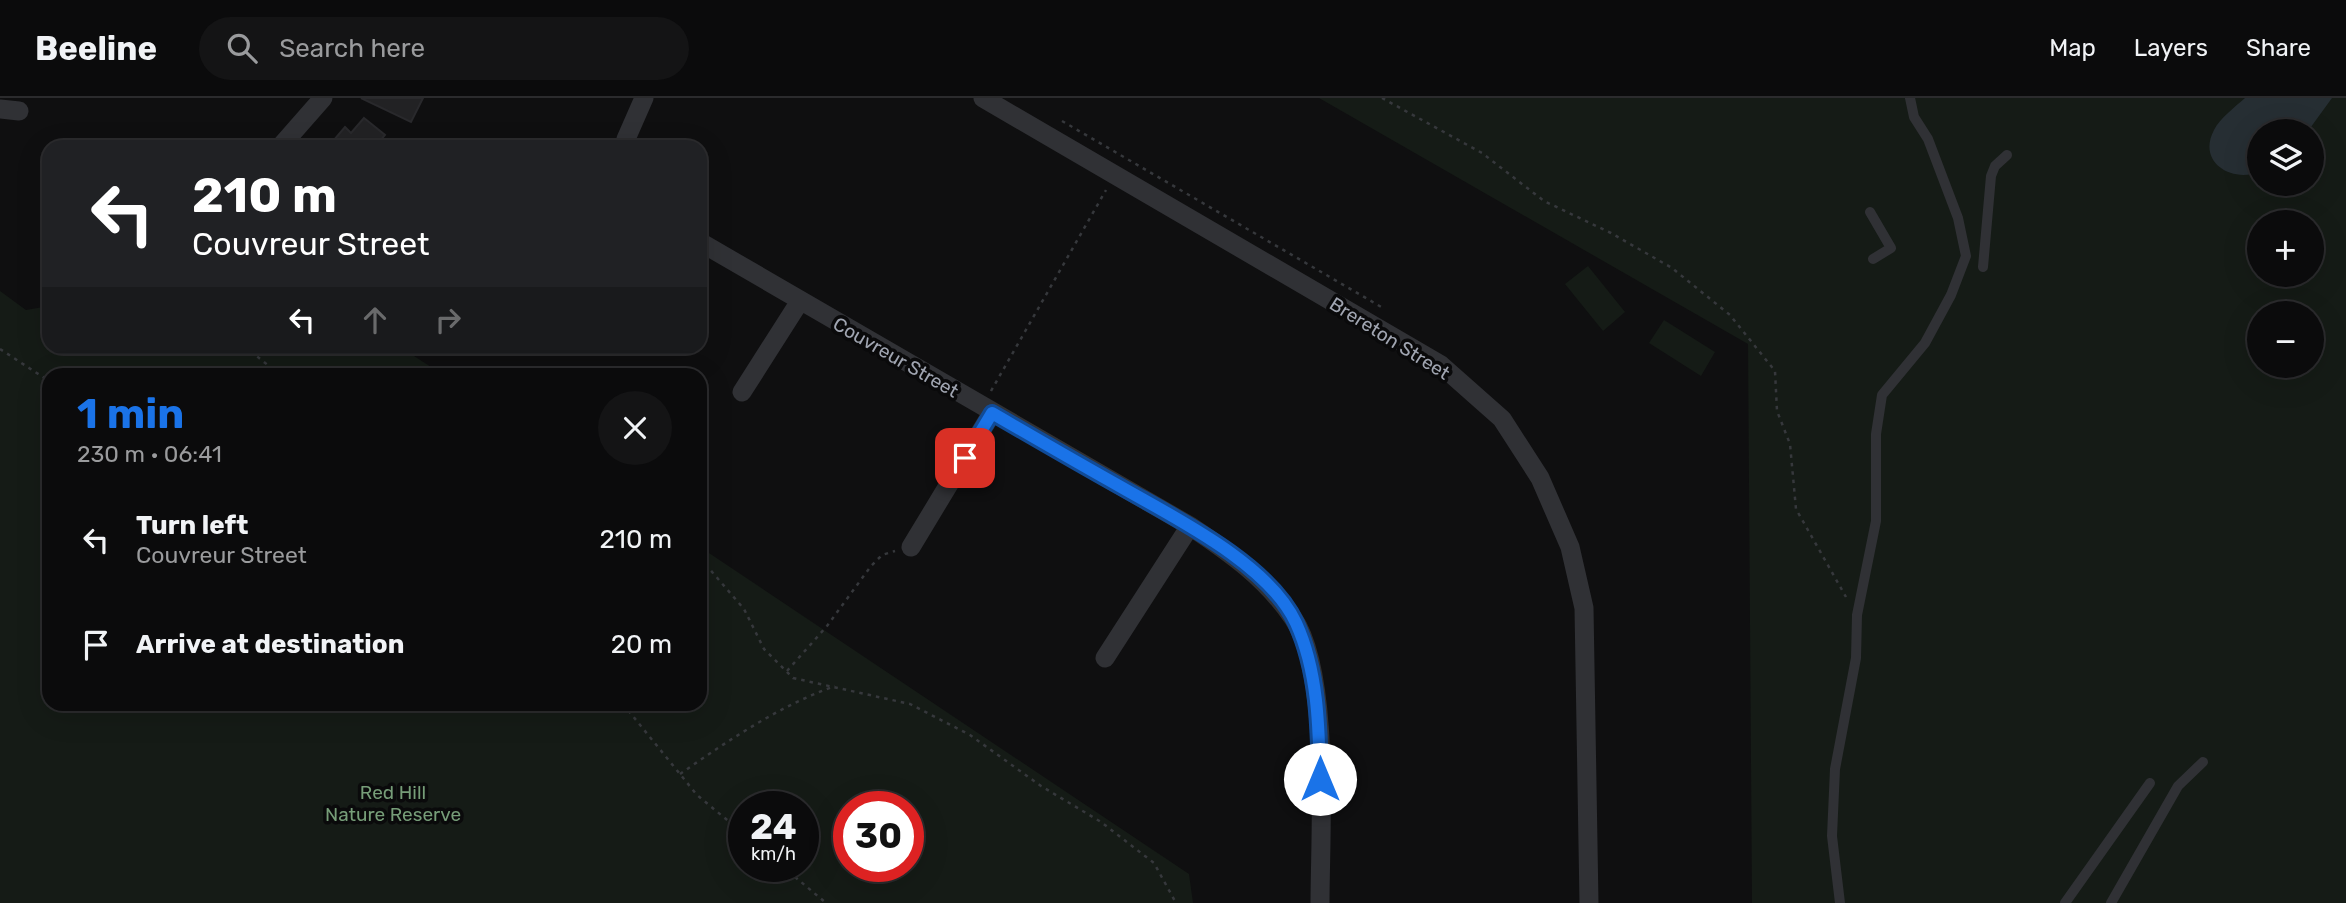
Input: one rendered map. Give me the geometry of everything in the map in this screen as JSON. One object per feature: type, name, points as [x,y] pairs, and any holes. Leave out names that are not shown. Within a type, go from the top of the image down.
[{"type":"street","points":[[286,140],[323,98]]},
{"type":"street","points":[[626,140],[644,98]]},
{"type":"street","name":"Brereton Street","points":[[983,98],[1441,365],[1502,419],[1541,478],[1570,547],[1584,608],[1588,903]]},
{"type":"street","name":"Couvreur Street","points":[[707,246],[1190,526],[1265,582],[1295,620],[1309,658],[1320,730],[1320,903]]},
{"type":"street","points":[[742,392],[800,301]]},
{"type":"street","points":[[911,547],[987,410]]},
{"type":"street","points":[[1105,658],[1190,526]]},
{"type":"lane","points":[[1840,903],[1832,836],[1835,782],[1856,658],[1857,615],[1876,521],[1876,433],[1882,395],[1925,343],[1951,295],[1966,256],[1958,218],[1928,139],[1914,117],[1910,98]]},
{"type":"lane","points":[[1983,267],[1991,176],[1995,166],[2007,155]]},
{"type":"lane","points":[[1870,212],[1891,248],[1873,259]]},
{"type":"lane","points":[[2111,903],[2178,786],[2203,762]]},
{"type":"lane","points":[[2065,903],[2150,783]]},
{"type":"path","points":[[1382,98],[1476,149],[1544,201],[1611,233],[1672,268],[1730,315],[1775,371],[1777,411],[1790,444],[1796,509],[1857,615]]},
{"type":"path","points":[[1056,118],[1392,314]]},
{"type":"path","points":[[987,410],[1125,157]]},
{"type":"path","points":[[0,349],[42,376]]},
{"type":"path","points":[[254,354],[272,368]]},
{"type":"path","points":[[787,671],[882,555],[911,547]]},
{"type":"path","points":[[707,566],[744,609],[764,649],[793,678],[909,704],[970,735],[1041,786],[1101,822],[1154,863],[1177,903]]},
{"type":"path","points":[[680,774],[777,713],[806,697],[836,686]]},
{"type":"path","points":[[629,711],[697,795],[728,821]]},
{"type":"path","points":[[801,882],[825,903]]},
{"type":"green space","points":[[1319,98],[2346,98],[2346,903],[1752,903],[1748,344]]},
{"type":"green space","points":[[1588,266],[1625,312],[1603,331],[1565,284]]},
{"type":"green space","name":"Red Hill Nature Reserve","points":[[0,291],[26,310],[42,307],[42,354],[411,354],[433,368],[42,368],[42,711],[707,711],[707,552],[1189,874],[1193,903],[0,903]]},
{"type":"green space","points":[[1664,320],[1715,352],[1701,376],[1649,343]]},
{"type":"shaded area","points":[[2245,98],[2332,98],[2317,119],[2247,119],[2247,175],[2228,172],[2213,160],[2210,152],[2214,130]]},
{"type":"building","points":[[361,98],[423,98],[411,122]]},
{"type":"building","points":[[364,118],[385,135],[381,140],[334,140],[345,127],[351,133]]},
{"type":"route","points":[[965,458],[992,413],[1190,526],[1265,582],[1295,620],[1309,658],[1320,730],[1320,779]]}]
